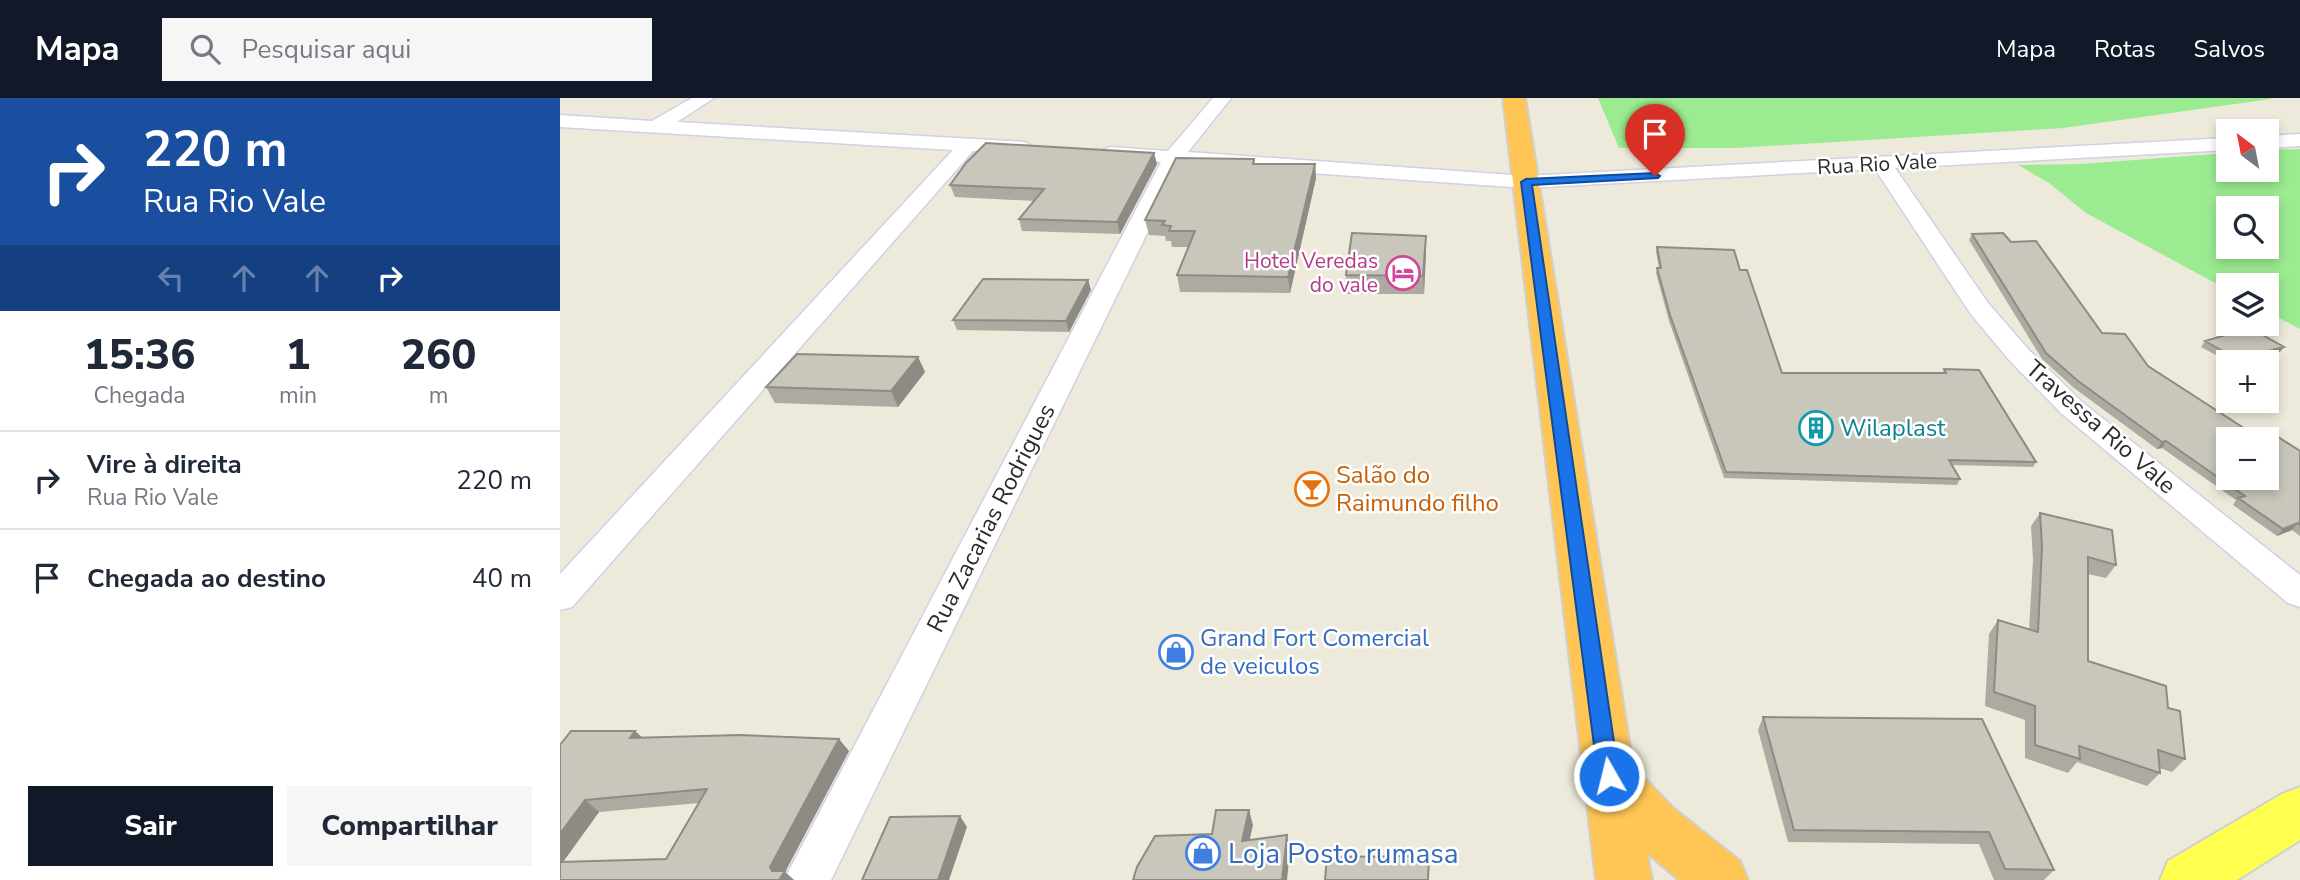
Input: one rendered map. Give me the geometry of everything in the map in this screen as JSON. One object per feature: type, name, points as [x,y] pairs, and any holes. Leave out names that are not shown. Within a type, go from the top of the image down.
[{"type":"highway","points":[[1514,98],[1624,880]]},
{"type":"highway","points":[[1609,776],[1653,824],[1720,880]]},
{"type":"main road","points":[[2201,873],[2300,811]]},
{"type":"street","points":[[655,127],[705,98]]},
{"type":"street","name":"Rua Zacarias Rodrigues","points":[[807,880],[1174,157],[1222,98]]},
{"type":"street","points":[[560,121],[1051,150]]},
{"type":"street","points":[[2279,141],[2300,140]]},
{"type":"street","points":[[560,597],[968,145]]},
{"type":"street","name":"Rua Rio Vale","points":[[1092,152],[1526,182],[2216,145]]},
{"type":"street","name":"Travessa Rio Vale","points":[[1882,164],[1979,308],[2019,355],[2072,408],[2300,594]]},
{"type":"green space","points":[[1598,98],[2271,99],[2063,128],[1736,148],[1619,148]]},
{"type":"green space","points":[[2300,149],[2300,329],[2279,318],[2279,273],[2216,273],[2216,283],[2086,213],[2049,183],[2018,165],[2081,164],[2216,154],[2216,182],[2279,182],[2279,150]]},
{"type":"building","points":[[986,143],[1154,153],[1117,222],[1019,219],[1044,189],[950,185],[966,163]]},
{"type":"building","points":[[1176,158],[1254,159],[1253,164],[1315,164],[1288,277],[1177,275],[1195,231],[1169,231],[1171,226],[1162,225],[1165,221],[1145,220]]},
{"type":"building","points":[[1352,233],[1426,236],[1423,276],[1346,275]]},
{"type":"building","points":[[2003,233],[2011,242],[2036,241],[2102,333],[2125,334],[2148,366],[2216,410],[2216,413],[2221,413],[2242,427],[2216,427],[2216,476],[2166,441],[2162,442],[2078,381],[2046,353],[1972,234]]},
{"type":"building","name":"Wilaplast","points":[[1657,247],[1734,250],[1740,270],[1747,270],[1782,373],[1946,373],[1944,369],[1979,370],[2036,462],[1949,460],[1960,479],[1726,472],[1670,315],[1657,268],[1661,268]]},
{"type":"building","points":[[983,279],[1088,280],[1066,321],[953,320]]},
{"type":"building","points":[[2222,336],[2264,336],[2284,347],[2272,350],[2221,350],[2205,341]]},
{"type":"building","points":[[797,354],[918,357],[891,391],[766,387]]},
{"type":"building","points":[[2279,438],[2300,451],[2300,525],[2298,523],[2283,529],[2238,498],[2245,496],[2236,490],[2279,490]]},
{"type":"building","points":[[2040,513],[2112,530],[2116,565],[2088,557],[2088,661],[2166,686],[2168,708],[2180,711],[2185,759],[2158,750],[2160,773],[2079,746],[2080,759],[2035,745],[2035,706],[1994,692],[1998,620],[2038,632],[2042,546]]},
{"type":"building","points":[[1763,717],[1982,719],[2054,870],[2005,869],[1989,832],[1794,830]]},
{"type":"building","points":[[571,731],[635,731],[630,738],[740,735],[839,739],[770,867],[772,871],[785,871],[779,880],[560,880],[560,862],[666,859],[707,789],[585,800],[560,834],[560,745]]},
{"type":"building","name":"Loja Posto rumasa","points":[[1216,810],[1249,810],[1242,841],[1287,835],[1282,880],[1133,880],[1137,867],[1155,836],[1212,834]]},
{"type":"building","points":[[960,816],[938,880],[862,880],[890,817]]},
{"type":"building","points":[[1429,856],[1428,880],[1325,880],[1327,857]]},
{"type":"place","name":"Hotel Veredas do vale","points":[[1403,273]]},
{"type":"place","name":"Wilaplast","points":[[1816,428]]},
{"type":"place","name":"Salão do Raimundo filho","points":[[1312,489]]},
{"type":"place","name":"Grand Fort Comercial de veiculos","points":[[1176,652]]},
{"type":"place","name":"Loja Posto rumasa","points":[[1203,853]]},
{"type":"route","points":[[1609,776],[1526,182],[1655,176]]}]
